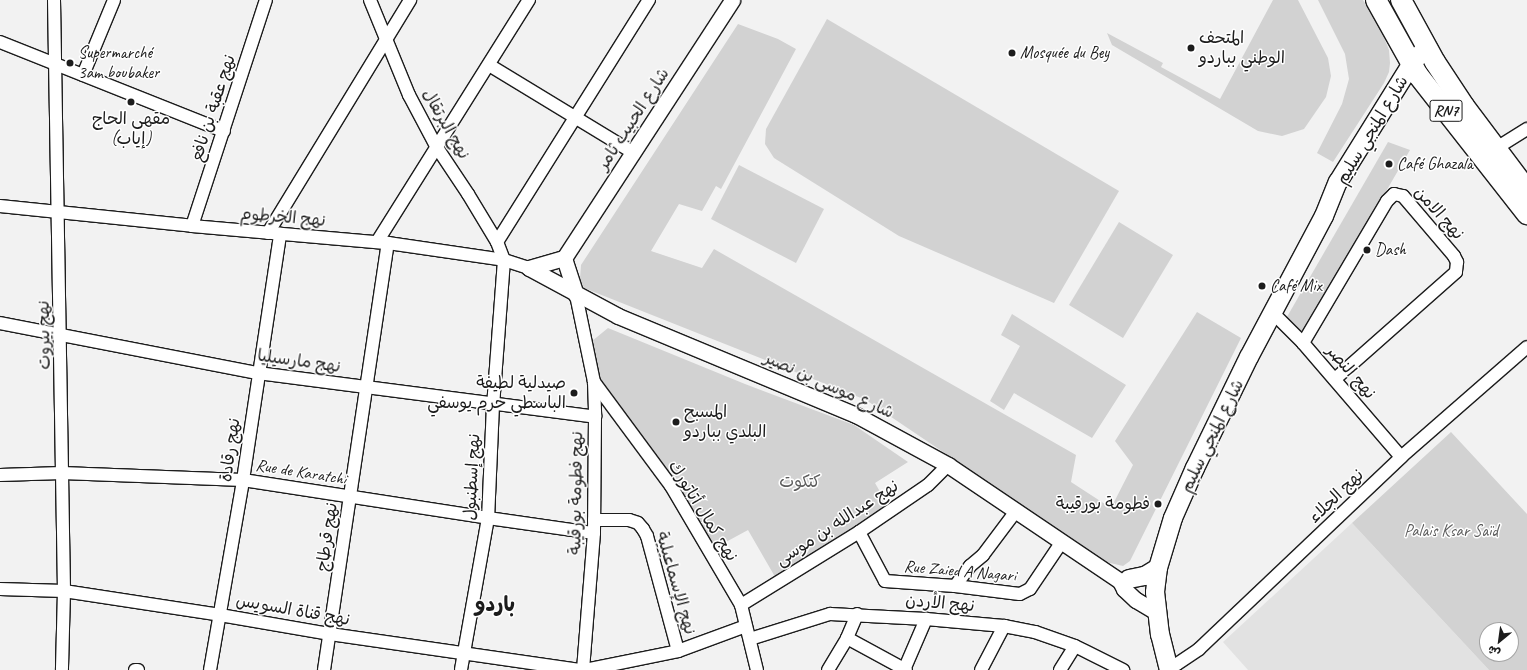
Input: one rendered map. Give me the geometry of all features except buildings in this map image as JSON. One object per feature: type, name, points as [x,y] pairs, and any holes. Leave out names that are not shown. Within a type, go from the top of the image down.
[{"type":"main road","name":"RN7","points":[[1376,0],[1415,69],[1527,214]]},
{"type":"main road","name":"RN7","points":[[1401,0],[1431,55],[1495,149],[1527,190]]},
{"type":"main road","name":"شارع المنجي سليم","points":[[1169,668],[1156,612],[1155,592],[1158,568],[1173,518],[1195,468],[1272,312],[1324,216],[1338,182],[1415,69],[1431,55]]},
{"type":"main road","points":[[1124,580],[1145,576],[1158,568]]},
{"type":"street","name":"نهج بيروت","points":[[54,0],[61,336],[64,591],[62,670]]},
{"type":"street","points":[[83,75],[114,0]]},
{"type":"street","name":"نهج عقبة بن نافع","points":[[192,226],[266,0]]},
{"type":"street","name":"نهج البرتقال","points":[[370,0],[409,95],[436,146],[468,194],[497,242],[504,260]]},
{"type":"street","points":[[274,234],[386,38],[410,0]]},
{"type":"street","points":[[383,243],[436,146],[529,0]]},
{"type":"street","points":[[497,242],[648,0]]},
{"type":"street","name":"شارع الحبيب ثامر","points":[[564,258],[634,153],[732,0]]},
{"type":"street","points":[[0,42],[224,131]]},
{"type":"street","points":[[489,65],[574,118],[634,153]]},
{"type":"street","points":[[1495,149],[1527,129]]},
{"type":"street","name":"نهج الامن","points":[[1303,343],[1387,201],[1394,194],[1403,196],[1454,256],[1457,262],[1456,272],[1335,379]]},
{"type":"street","name":"نهج الخرطوم","points":[[0,206],[274,234],[383,243],[504,260]]},
{"type":"street","name":"نهج رقادة","points":[[210,670],[243,480],[258,373],[274,234]]},
{"type":"street","name":"نهج قرطاج","points":[[324,670],[367,388],[383,243]]},
{"type":"street","points":[[529,268],[564,258],[576,295]]},
{"type":"street","name":"شارع موسى بن نصير","points":[[504,260],[529,268],[576,295],[618,316],[856,415],[948,465],[1016,510],[1062,543],[1124,580],[1155,592]]},
{"type":"street","name":"نهج إسطنبول","points":[[460,670],[488,518],[492,405],[504,260]]},
{"type":"street","name":"نهج فطومة بورقيبة","points":[[576,295],[594,382],[595,417],[594,533],[583,670]]},
{"type":"street","name":"نهج النصر","points":[[1272,312],[1303,343],[1402,457]]},
{"type":"street","name":"نهج مارسيليا","points":[[0,323],[258,373],[492,405],[595,417]]},
{"type":"street","name":"نهج الجلاء","points":[[1169,668],[1199,649],[1402,457],[1527,347]]},
{"type":"street","name":"نهج كمال أتاتورك","points":[[594,382],[671,486],[741,605],[757,670]]},
{"type":"street","name":"نهج عبدالله بن موسى","points":[[741,605],[859,532],[928,485],[948,465]]},
{"type":"street","name":"Rue de Karatchi","points":[[0,475],[62,473],[243,480],[594,533]]},
{"type":"street","points":[[955,586],[970,566],[983,555],[1016,510]]},
{"type":"street","name":"نهج الإسماعيلية","points":[[594,520],[629,520],[638,523],[647,536],[678,651]]},
{"type":"street","name":"Rue Zaied A Nagari","points":[[859,532],[885,581],[955,586],[1020,594],[1030,589],[1062,543]]},
{"type":"street","name":"شارع موسى بن نصير","points":[[1124,580],[1124,589],[1136,600],[1156,612]]},
{"type":"street","name":"نهج قناة السويس","points":[[0,589],[64,591],[220,615],[330,634],[583,670]]},
{"type":"street","name":"نهج الأردن","points":[[750,639],[830,614],[857,614],[926,619],[1004,626],[1035,632],[1075,646],[1122,670]]},
{"type":"street","points":[[828,670],[848,638],[857,614]]},
{"type":"street","points":[[848,638],[904,670],[926,619]]},
{"type":"street","points":[[583,670],[678,651],[746,626]]},
{"type":"street","points":[[981,670],[1004,626]]},
{"type":"street","points":[[1060,670],[1075,646]]},
{"type":"shaded area","points":[[1352,523],[1479,659],[1479,662],[1482,662],[1489,670],[1248,670],[1223,642]]},
{"type":"green space","points":[[1273,0],[1298,0],[1328,58],[1331,76],[1326,97],[1304,129],[1282,136],[1258,131],[1112,45],[1107,33],[1163,63],[1161,67],[1220,99]]},
{"type":"green space","points":[[1318,0],[1363,0],[1383,35],[1389,50],[1389,72],[1384,83],[1333,162],[1317,153],[1342,104],[1349,79],[1345,54]]},
{"type":"green space","points":[[827,19],[1119,191],[1054,303],[899,236],[774,158],[765,144],[766,129]]},
{"type":"green space","points":[[738,24],[778,39],[796,49],[721,189],[716,186],[702,211],[679,204],[651,251],[702,268],[714,249],[1076,455],[1071,482],[1111,508],[1133,465],[1115,441],[1197,312],[1241,338],[1130,561],[1123,566],[1106,562],[866,400],[584,288],[580,279],[581,265]]},
{"type":"green space","points":[[1388,142],[1410,150],[1301,338],[1284,322]]},
{"type":"green space","points":[[739,165],[824,209],[796,263],[711,219]]},
{"type":"green space","points":[[1119,222],[1173,255],[1123,338],[1069,305]]},
{"type":"green space","points":[[1012,314],[1126,385],[1092,438],[1014,393],[1004,410],[990,401],[1020,346],[1001,335]]},
{"type":"green space","name":"كتكوت","points":[[608,328],[745,384],[854,425],[908,462],[875,483],[890,509],[778,582],[748,530],[713,549],[591,371],[586,346]]},
{"type":"green space","name":"Palais Ksar Saïd","points":[[1451,432],[1527,514],[1527,670],[1489,670],[1482,662],[1519,662],[1519,622],[1479,622],[1479,659],[1352,523]]},
{"type":"place","name":"المتحف الوطني بباردو","points":[[1191,48]]},
{"type":"place","name":"Mosquée du Bey","points":[[1012,53]]},
{"type":"place","name":"Supermarché 3am boubaker","points":[[70,63]]},
{"type":"place","name":"مقهى الحاج (إياب)","points":[[131,102]]},
{"type":"place","name":"Café Ghazala","points":[[1389,164]]},
{"type":"place","name":"Dash","points":[[1367,250]]},
{"type":"place","name":"Café Mix","points":[[1262,286]]},
{"type":"place","name":"صيدلية لطيفة الباسطي حرم يوسفي","points":[[574,393]]},
{"type":"place","name":"المسبح البلدي بباردو","points":[[676,422]]},
{"type":"place","name":"فطومة بورقيبة","points":[[1158,504]]},
{"type":"district","name":"باردو","points":[[495,604]]}]
